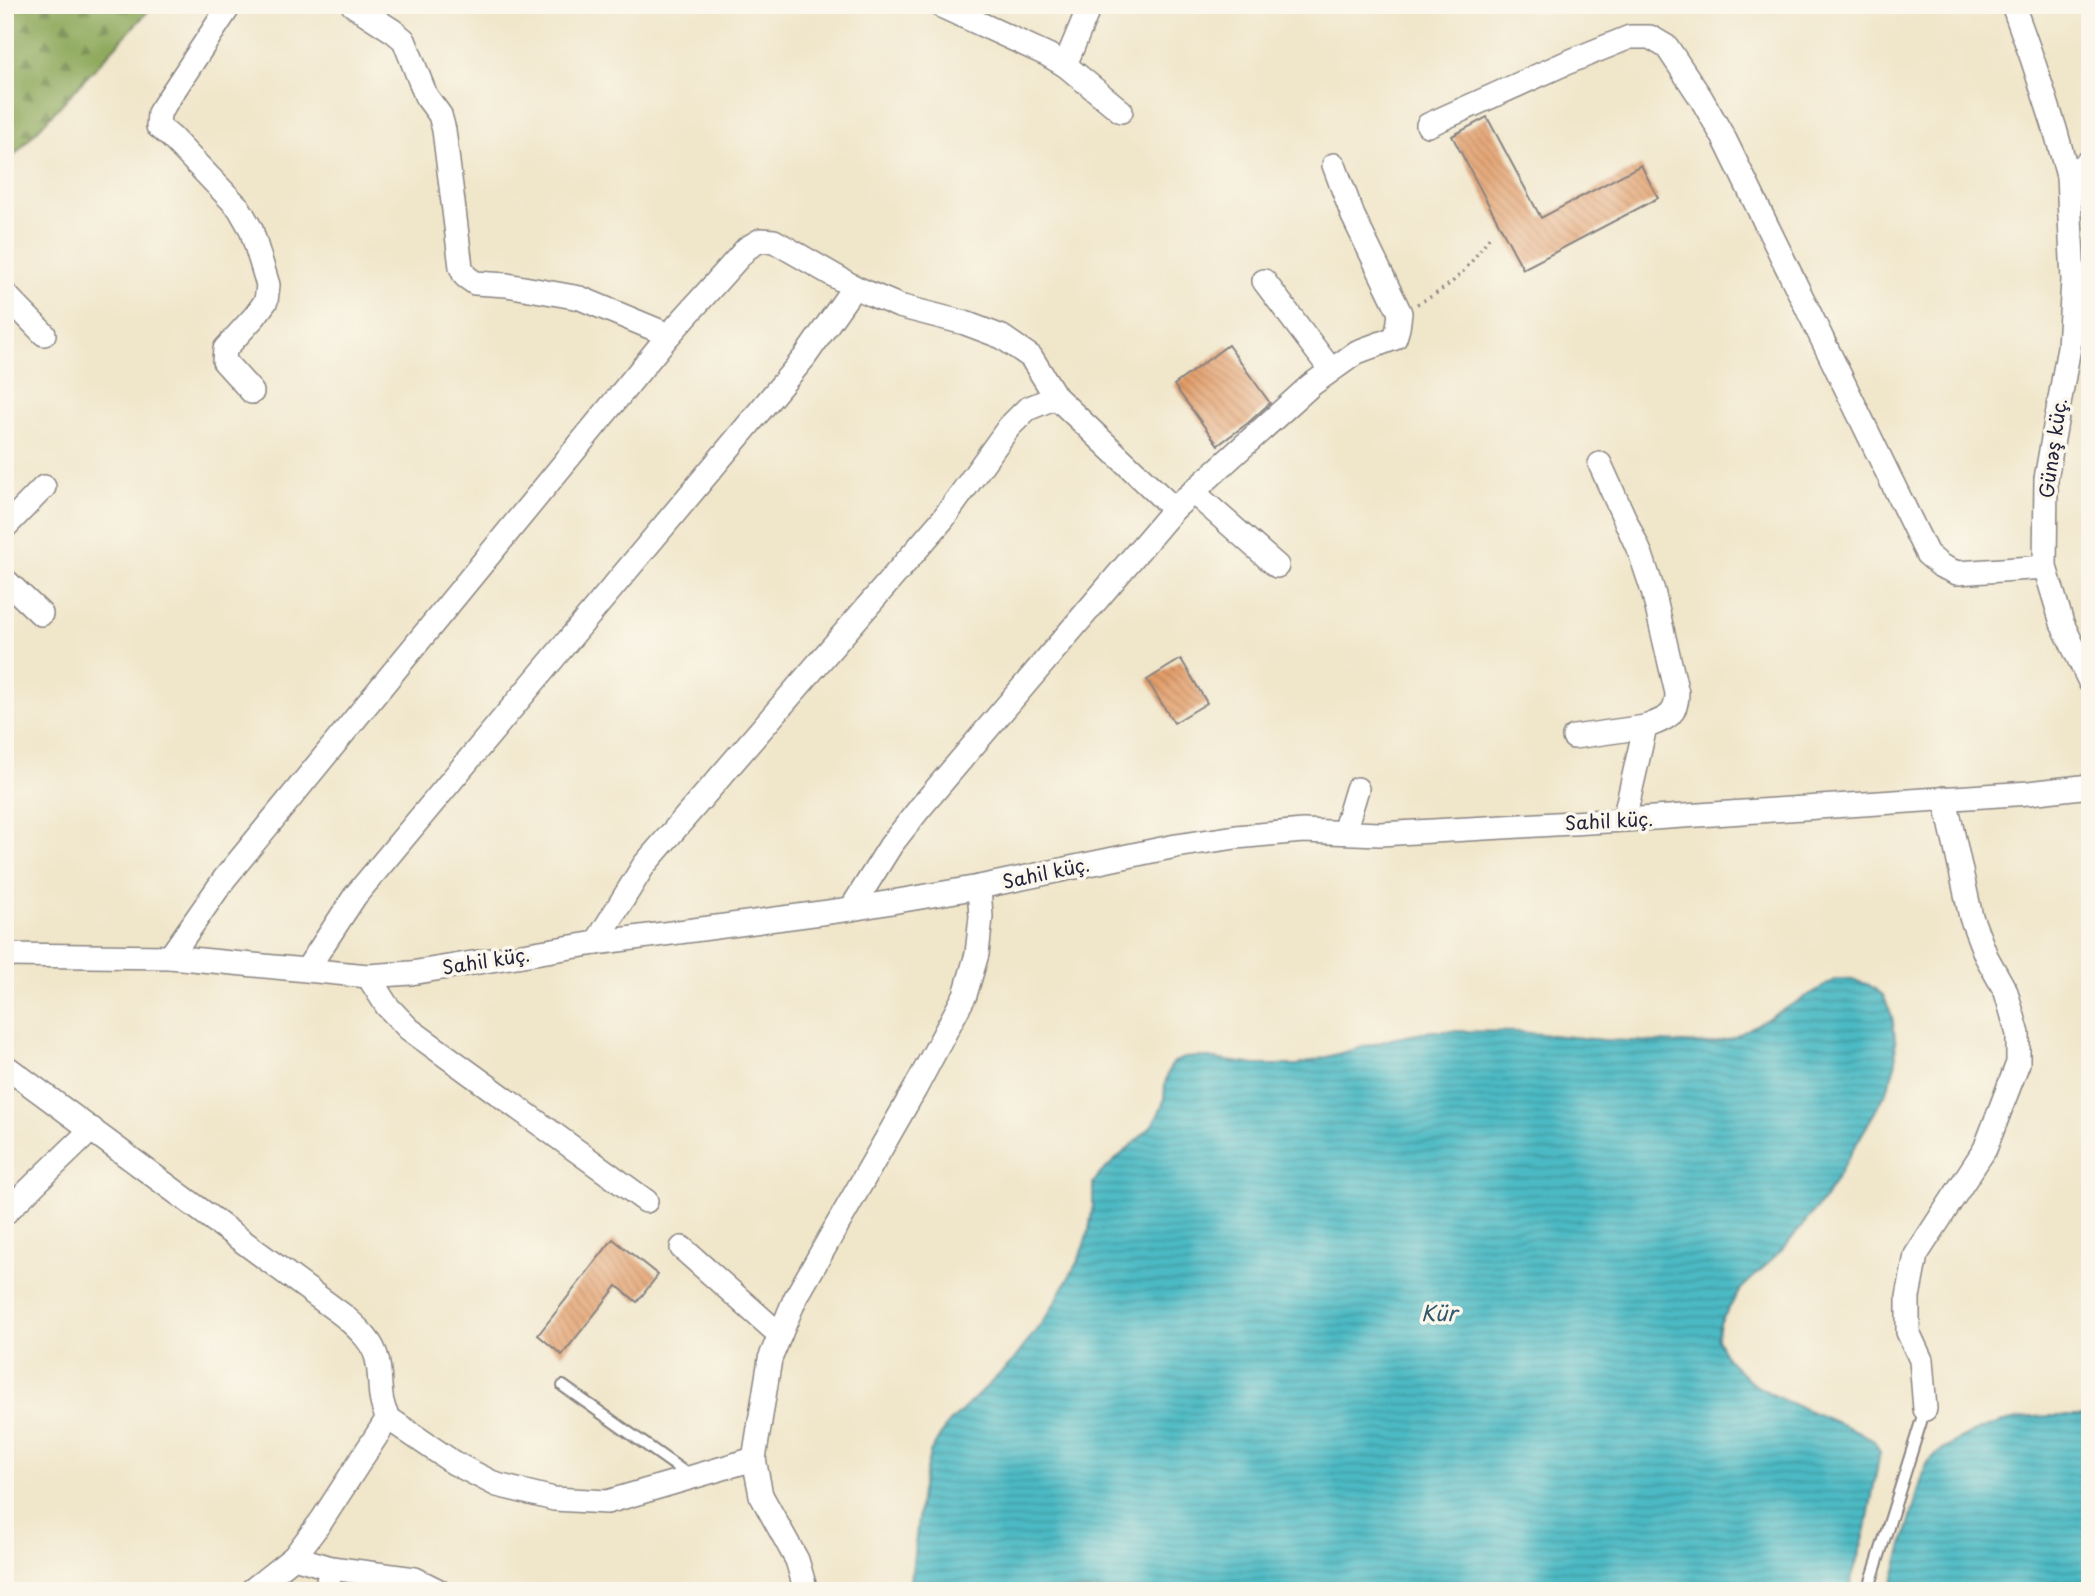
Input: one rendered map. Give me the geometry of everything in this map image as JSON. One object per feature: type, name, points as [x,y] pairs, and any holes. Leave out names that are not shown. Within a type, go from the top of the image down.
[{"type":"street","points":[[230,5],[159,113],[158,126],[239,208],[251,229],[268,285],[266,301],[256,316],[225,349],[224,361],[252,392]]},
{"type":"street","points":[[353,5],[404,40],[426,96],[440,115],[461,267],[465,276],[475,283],[507,285],[580,298],[669,335]]},
{"type":"street","points":[[939,5],[1048,55],[1065,65],[1121,111]]},
{"type":"street","points":[[1065,65],[1090,5]]},
{"type":"street","name":"Günəş küç.","points":[[2013,5],[2037,72],[2068,176],[2073,280],[2069,347],[2046,479],[2045,567],[2062,623],[2090,682]]},
{"type":"street","points":[[1428,125],[1630,37],[1650,37],[1667,47],[1725,139],[1927,554],[1941,566],[1956,573],[2045,567]]},
{"type":"street","points":[[2068,176],[2090,161]]},
{"type":"street","points":[[851,909],[891,845],[920,808],[1174,509],[1311,385],[1357,352],[1395,338],[1400,313],[1353,216],[1334,165]]},
{"type":"street","points":[[170,957],[225,878],[669,335],[747,248],[761,240],[774,241],[854,287],[899,306],[965,323],[1002,337],[1031,357],[1056,397],[1174,509]]},
{"type":"street","points":[[1264,281],[1331,370]]},
{"type":"street","points":[[307,969],[355,897],[804,358],[854,287]]},
{"type":"street","points":[[5,295],[44,334]]},
{"type":"street","points":[[596,943],[644,865],[943,519],[1009,427],[1027,409],[1056,397]]},
{"type":"street","points":[[1574,737],[1645,727],[1668,718],[1677,705],[1677,693],[1653,591],[1600,464]]},
{"type":"street","points":[[5,527],[44,487]]},
{"type":"street","points":[[1193,492],[1277,566]]},
{"type":"street","points":[[5,580],[41,614]]},
{"type":"street","points":[[1624,820],[1645,727]]},
{"type":"street","name":"Sahil küç.","points":[[5,955],[170,957],[368,976],[411,973],[596,943],[851,909],[979,887],[1175,846],[1236,837],[1303,831],[1380,834],[1624,820],[2090,786]]},
{"type":"street","points":[[1344,832],[1357,789]]},
{"type":"street","points":[[1925,1409],[1921,1360],[1908,1332],[1908,1297],[1916,1255],[1986,1149],[2018,1063],[2018,1034],[2006,992],[1986,957],[1971,917],[1945,798]]},
{"type":"street","points":[[806,1591],[797,1560],[761,1495],[754,1459],[770,1359],[795,1298],[915,1089],[965,995],[976,954],[981,916],[979,887]]},
{"type":"street","points":[[368,976],[387,1006],[409,1029],[646,1201]]},
{"type":"street","points":[[5,1066],[344,1316],[365,1337],[377,1357],[382,1406],[388,1418],[465,1469],[497,1485],[554,1499],[607,1502],[754,1459]]},
{"type":"street","points":[[5,1213],[92,1129]]},
{"type":"street","points":[[682,1248],[780,1335]]},
{"type":"street","points":[[251,1591],[294,1557],[322,1520],[388,1418]]},
{"type":"street","points":[[294,1557],[328,1580],[415,1579],[439,1591]]},
{"type":"lane","points":[[563,1386],[692,1477]]},
{"type":"lane","points":[[1868,1591],[1925,1409]]},
{"type":"path","points":[[1400,313],[1454,282],[1492,233]]},
{"type":"green space","points":[[5,5],[154,5],[5,165]]},
{"type":"water","name":"Kür","points":[[1837,979],[1869,985],[1883,995],[1892,1016],[1895,1037],[1896,1062],[1887,1091],[1825,1198],[1784,1248],[1740,1290],[1720,1323],[1717,1339],[1727,1359],[1753,1384],[1781,1399],[1859,1432],[1874,1441],[1880,1452],[1866,1529],[1848,1591],[910,1591],[921,1491],[930,1453],[946,1426],[1013,1361],[1049,1313],[1079,1259],[1089,1230],[1093,1183],[1150,1128],[1164,1101],[1165,1084],[1174,1062],[1201,1057],[1255,1065],[1298,1065],[1432,1031],[1520,1032],[1603,1040],[1709,1044],[1731,1039]]},
{"type":"water","points":[[2033,1417],[2090,1417],[2090,1591],[1890,1591],[1926,1464],[1956,1441],[2006,1421]]},
{"type":"building","points":[[1487,117],[1541,218],[1641,165],[1658,198],[1523,269],[1452,136]]},
{"type":"building","points":[[1228,345],[1270,403],[1218,445],[1174,385]]},
{"type":"building","points":[[1181,659],[1207,703],[1174,723],[1147,680]]},
{"type":"building","points":[[613,1239],[658,1275],[637,1302],[617,1286],[562,1355],[538,1335]]}]
